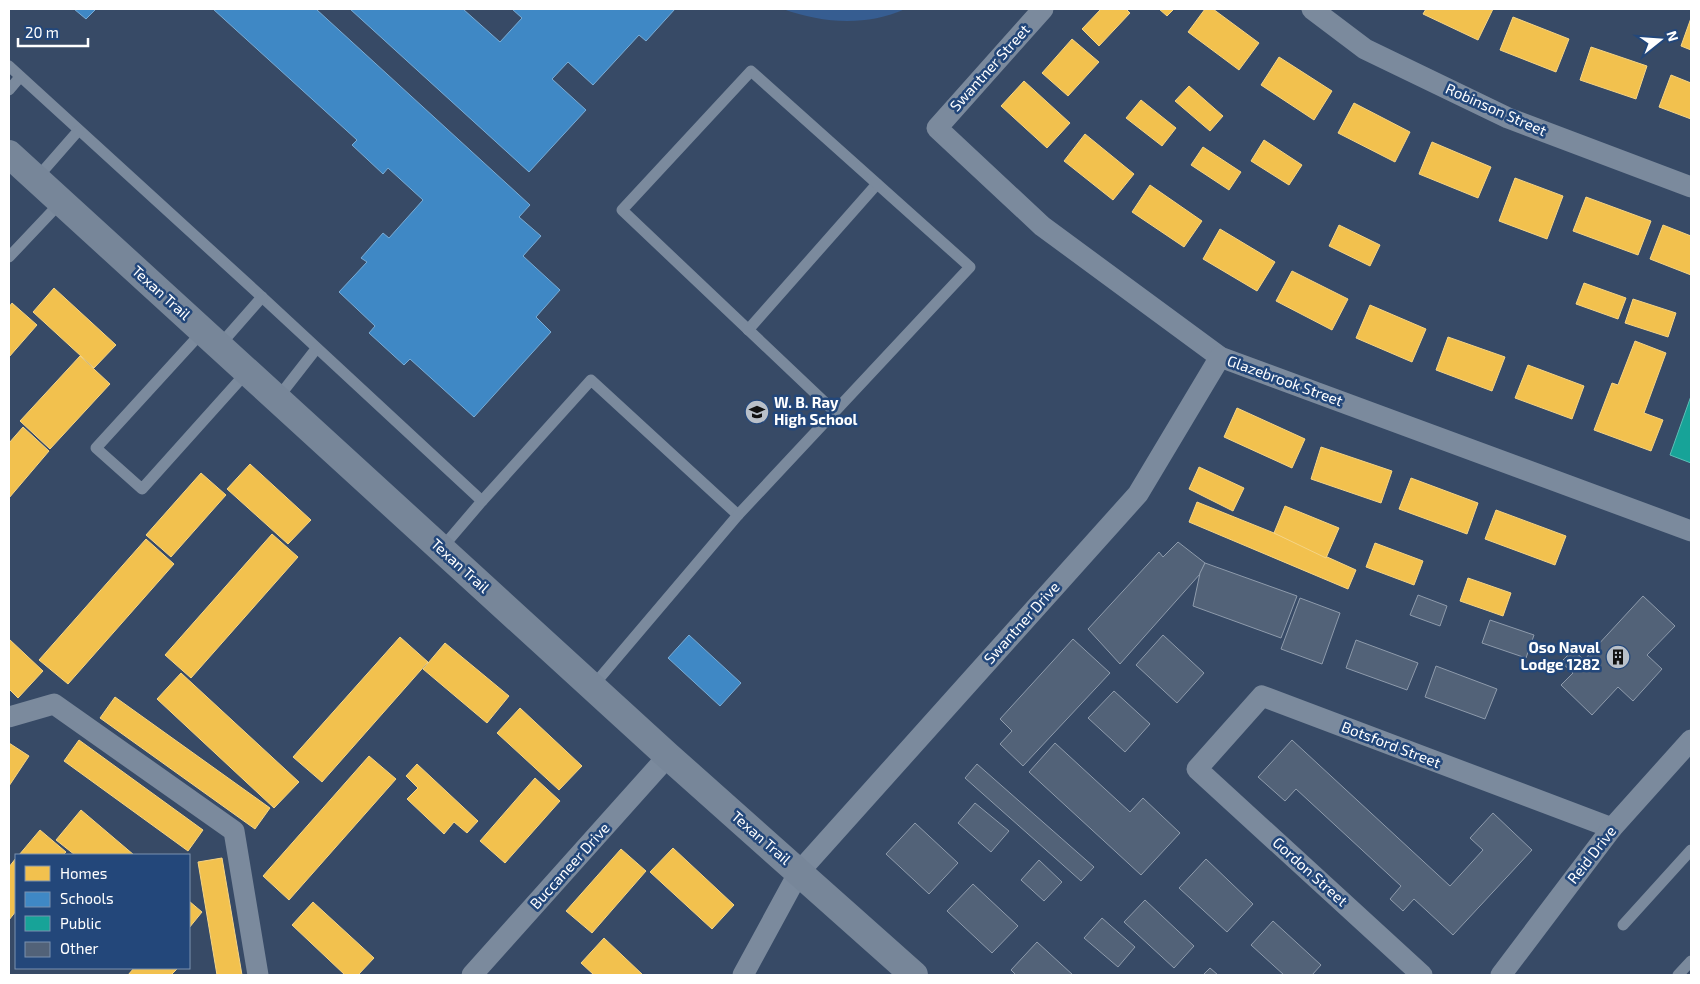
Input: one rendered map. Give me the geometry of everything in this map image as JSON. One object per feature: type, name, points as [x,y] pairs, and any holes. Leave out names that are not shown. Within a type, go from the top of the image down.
[{"type":"street","name":"Swantner Street","points":[[937,128],[1043,9]]},
{"type":"street","name":"Robinson Street","points":[[1312,9],[1365,50],[1508,118],[1691,187]]},
{"type":"street","name":"Glazebrook Street","points":[[937,128],[1042,226],[1220,357],[1691,531]]},
{"type":"street","name":"Texan Trail","points":[[18,167],[61,202],[668,756],[914,975]]},
{"type":"street","name":"Swantner Drive","points":[[743,975],[799,872],[1138,494],[1220,357]]},
{"type":"street","name":"Botsford Street","points":[[1197,769],[1262,696],[1612,828]]},
{"type":"street","points":[[9,717],[54,704],[234,831],[258,975]]},
{"type":"street","name":"Reid Drive","points":[[1500,975],[1612,828],[1691,740]]},
{"type":"street","name":"Buccaneer Drive","points":[[472,975],[668,756]]},
{"type":"street","name":"Gordon Street","points":[[1197,769],[1422,975]]},
{"type":"lane","points":[[9,66],[482,501]]},
{"type":"lane","points":[[592,687],[738,515],[835,412],[970,266],[751,71],[622,210],[835,412]]},
{"type":"lane","points":[[9,90],[20,77]]},
{"type":"lane","points":[[18,167],[78,131]]},
{"type":"lane","points":[[748,330],[878,184]]},
{"type":"lane","points":[[9,257],[61,202]]},
{"type":"lane","points":[[248,372],[142,488],[96,448],[211,339],[262,297]]},
{"type":"lane","points":[[277,398],[316,349]]},
{"type":"lane","points":[[441,549],[591,380],[738,515]]},
{"type":"lane","points":[[1623,925],[1691,850]]},
{"type":"lane","points":[[1678,975],[1691,961]]},
{"type":"shaded area","points":[[783,9],[905,9],[875,19],[844,21],[828,20]]},
{"type":"building: Homes","points":[[1101,9],[1126,9],[1130,13],[1099,46],[1082,29]]},
{"type":"building: Homes","points":[[1159,9],[1174,9],[1167,16]]},
{"type":"building: Homes","points":[[1205,9],[1213,9],[1259,43],[1239,70],[1188,32]]},
{"type":"building: Homes","points":[[1426,9],[1493,9],[1478,40],[1423,14]]},
{"type":"building: Homes","points":[[1513,17],[1569,39],[1556,72],[1500,50]]},
{"type":"building: Homes","points":[[1691,18],[1691,50],[1681,46]]},
{"type":"building: Homes","points":[[1072,39],[1099,62],[1068,96],[1042,73]]},
{"type":"building: Homes","points":[[1591,47],[1647,66],[1636,99],[1580,80]]},
{"type":"building: Homes","points":[[1279,57],[1332,91],[1314,120],[1261,85]]},
{"type":"building: Homes","points":[[1671,75],[1691,83],[1691,119],[1659,107]]},
{"type":"building: Homes","points":[[1024,81],[1070,123],[1047,148],[1001,106]]},
{"type":"building: Homes","points":[[1189,86],[1223,116],[1210,131],[1175,101]]},
{"type":"building: Homes","points":[[1141,100],[1176,128],[1162,146],[1126,118]]},
{"type":"building: Homes","points":[[1354,103],[1410,132],[1395,162],[1338,133]]},
{"type":"building: Homes","points":[[1085,134],[1134,174],[1113,200],[1064,161]]},
{"type":"building: Homes","points":[[1264,140],[1302,165],[1289,185],[1251,161]]},
{"type":"building: Homes","points":[[1432,142],[1491,167],[1478,198],[1419,174]]},
{"type":"building: Homes","points":[[1203,147],[1241,172],[1229,190],[1191,165]]},
{"type":"building: Homes","points":[[1515,178],[1563,196],[1547,239],[1499,221]]},
{"type":"building: Homes","points":[[1150,185],[1202,221],[1184,247],[1132,212]]},
{"type":"building: Homes","points":[[1586,197],[1651,221],[1638,255],[1573,231]]},
{"type":"building: Homes","points":[[1339,225],[1380,245],[1370,266],[1329,246]]},
{"type":"building: Homes","points":[[1663,225],[1691,236],[1691,275],[1650,259]]},
{"type":"building: Homes","points":[[1220,229],[1275,262],[1257,291],[1203,259]]},
{"type":"building: Homes","points":[[1292,271],[1348,299],[1332,330],[1276,301]]},
{"type":"building: Homes","points":[[1584,283],[1626,298],[1618,319],[1576,304]]},
{"type":"building: Homes","points":[[54,288],[116,345],[94,368],[33,312]]},
{"type":"building: Homes","points":[[1633,299],[1676,313],[1668,337],[1625,323]]},
{"type":"building: Homes","points":[[12,303],[37,325],[9,357],[9,307]]},
{"type":"building: Homes","points":[[1370,305],[1426,329],[1412,362],[1356,338]]},
{"type":"building: Homes","points":[[1448,337],[1505,357],[1492,391],[1436,370]]},
{"type":"building: Homes","points":[[1635,341],[1666,353],[1644,413],[1663,420],[1651,451],[1594,430],[1612,383],[1618,385]]},
{"type":"building: Homes","points":[[80,356],[110,384],[50,449],[20,421]]},
{"type":"building: Homes","points":[[1528,365],[1584,386],[1572,419],[1515,398]]},
{"type":"building: Homes","points":[[1237,408],[1305,439],[1292,468],[1224,437]]},
{"type":"building: Homes","points":[[23,427],[49,451],[9,498],[9,443]]},
{"type":"building: Homes","points":[[1321,447],[1392,471],[1381,503],[1311,479]]},
{"type":"building: Homes","points":[[250,464],[311,520],[288,544],[227,489]]},
{"type":"building: Homes","points":[[1199,467],[1244,488],[1233,511],[1189,489]]},
{"type":"building: Homes","points":[[201,473],[226,495],[171,557],[146,535]]},
{"type":"building: Homes","points":[[1411,478],[1478,503],[1467,534],[1399,509]]},
{"type":"building: Homes","points":[[1197,502],[1274,533],[1356,570],[1348,589],[1189,522]]},
{"type":"building: Homes","points":[[1285,506],[1339,528],[1326,558],[1274,533]]},
{"type":"building: Homes","points":[[1496,510],[1566,536],[1555,565],[1485,539]]},
{"type":"building: Homes","points":[[272,534],[298,557],[191,678],[165,655]]},
{"type":"building: Homes","points":[[146,539],[174,564],[68,684],[39,660]]},
{"type":"building: Homes","points":[[1375,543],[1423,561],[1414,585],[1366,567]]},
{"type":"building: Homes","points":[[1468,578],[1511,593],[1503,616],[1460,601]]},
{"type":"building: Homes","points":[[400,637],[428,662],[322,782],[293,757]]},
{"type":"building: Homes","points":[[9,639],[43,671],[18,698],[9,689]]},
{"type":"building: Homes","points":[[445,643],[509,696],[487,723],[423,669]]},
{"type":"building: Homes","points":[[181,673],[299,782],[274,808],[157,699]]},
{"type":"building: Homes","points":[[115,697],[270,808],[255,829],[100,718]]},
{"type":"building: Homes","points":[[520,708],[582,766],[559,790],[497,733]]},
{"type":"building: Homes","points":[[79,740],[203,830],[188,851],[64,761]]},
{"type":"building: Homes","points":[[9,743],[29,756],[9,786]]},
{"type":"building: Homes","points":[[369,756],[396,779],[289,900],[263,876]]},
{"type":"building: Homes","points":[[417,764],[478,821],[467,833],[454,822],[444,834],[407,799],[418,788],[406,776]]},
{"type":"building: Homes","points":[[535,778],[560,801],[505,863],[480,841]]},
{"type":"building: Homes","points":[[81,810],[133,854],[74,854],[56,840]]},
{"type":"building: Homes","points":[[40,830],[66,852],[64,854],[20,854]]},
{"type":"building: Homes","points":[[673,848],[734,905],[712,929],[650,872]]},
{"type":"building: Homes","points":[[621,849],[646,871],[592,933],[566,911]]},
{"type":"building: Homes","points":[[222,858],[242,975],[217,975],[198,862]]},
{"type":"building: Homes","points":[[15,859],[15,912],[9,920],[9,867]]},
{"type":"building: Homes","points":[[190,902],[202,912],[190,927]]},
{"type":"building: Homes","points":[[313,902],[374,958],[358,975],[345,975],[292,925]]},
{"type":"building: Homes","points":[[604,938],[643,975],[594,975],[581,963]]},
{"type":"building: Homes","points":[[133,969],[177,969],[171,975],[128,975]]},
{"type":"building: Schools","points":[[74,9],[96,9],[86,19]]},
{"type":"building: Schools","points":[[213,9],[316,9],[530,205],[519,217],[541,236],[523,256],[560,290],[536,317],[551,332],[474,417],[410,359],[404,365],[369,333],[375,326],[339,292],[367,262],[361,258],[383,233],[389,238],[423,200],[388,168],[383,174],[352,145],[357,140]]},
{"type":"building: Schools","points":[[350,9],[463,9],[500,42],[522,18],[512,9],[675,9],[646,41],[639,35],[593,85],[568,62],[552,79],[586,110],[529,172]]},
{"type":"building: Schools","points":[[689,635],[741,683],[720,706],[668,658]]},
{"type":"building: Public","points":[[1691,396],[1691,463],[1670,455]]},
{"type":"building: Other","points":[[1178,542],[1205,563],[1200,574],[1120,664],[1088,629],[1159,552],[1163,557]]},
{"type":"building: Other","points":[[1205,563],[1297,596],[1281,638],[1193,606],[1200,573]]},
{"type":"building: Other","points":[[1418,595],[1447,606],[1440,626],[1410,615]]},
{"type":"building: Other","name":"Oso Naval Lodge 1282","points":[[1643,596],[1675,626],[1647,655],[1662,669],[1633,701],[1618,687],[1592,715],[1561,685],[1573,673],[1561,662],[1573,650],[1584,660]]},
{"type":"building: Other","points":[[1300,598],[1340,613],[1322,664],[1281,649]]},
{"type":"building: Other","points":[[1490,620],[1534,635],[1526,658],[1482,643]]},
{"type":"building: Other","points":[[1163,635],[1204,673],[1177,703],[1136,665]]},
{"type":"building: Other","points":[[1073,639],[1110,673],[1023,766],[1000,744],[1012,731],[1000,719]]},
{"type":"building: Other","points":[[1356,640],[1418,663],[1407,690],[1346,668]]},
{"type":"building: Other","points":[[1436,666],[1497,689],[1485,719],[1425,697]]},
{"type":"building: Other","points":[[1114,691],[1150,724],[1125,752],[1088,718]]},
{"type":"building: Other","points":[[1292,740],[1450,886],[1483,850],[1470,838],[1493,813],[1532,850],[1453,935],[1414,899],[1403,911],[1390,899],[1401,886],[1296,789],[1285,801],[1258,777]]},
{"type":"building: Other","points":[[1055,743],[1130,812],[1143,798],[1180,833],[1141,875],[1029,772]]},
{"type":"building: Other","points":[[977,764],[1094,867],[1081,881],[965,778]]},
{"type":"building: Other","points":[[975,803],[1009,831],[991,852],[958,823]]},
{"type":"building: Other","points":[[915,823],[958,863],[929,894],[886,854]]},
{"type":"building: Other","points":[[1206,859],[1253,904],[1227,932],[1179,888]]},
{"type":"building: Other","points":[[1039,860],[1062,882],[1044,901],[1021,880]]},
{"type":"building: Other","points":[[973,884],[1018,926],[992,953],[947,911]]},
{"type":"building: Other","points":[[1145,900],[1194,946],[1174,968],[1124,922]]},
{"type":"building: Other","points":[[1102,918],[1135,947],[1118,967],[1084,938]]},
{"type":"building: Other","points":[[1273,921],[1321,965],[1312,975],[1284,975],[1251,945]]},
{"type":"building: Other","points":[[1037,942],[1073,975],[1016,975],[1011,970]]},
{"type":"building: Other","points":[[1210,968],[1218,975],[1203,975]]},
{"type":"place","name":"W. B. Ray High School","points":[[757,412]]},
{"type":"place","name":"Oso Naval Lodge 1282","points":[[1618,657]]}]
